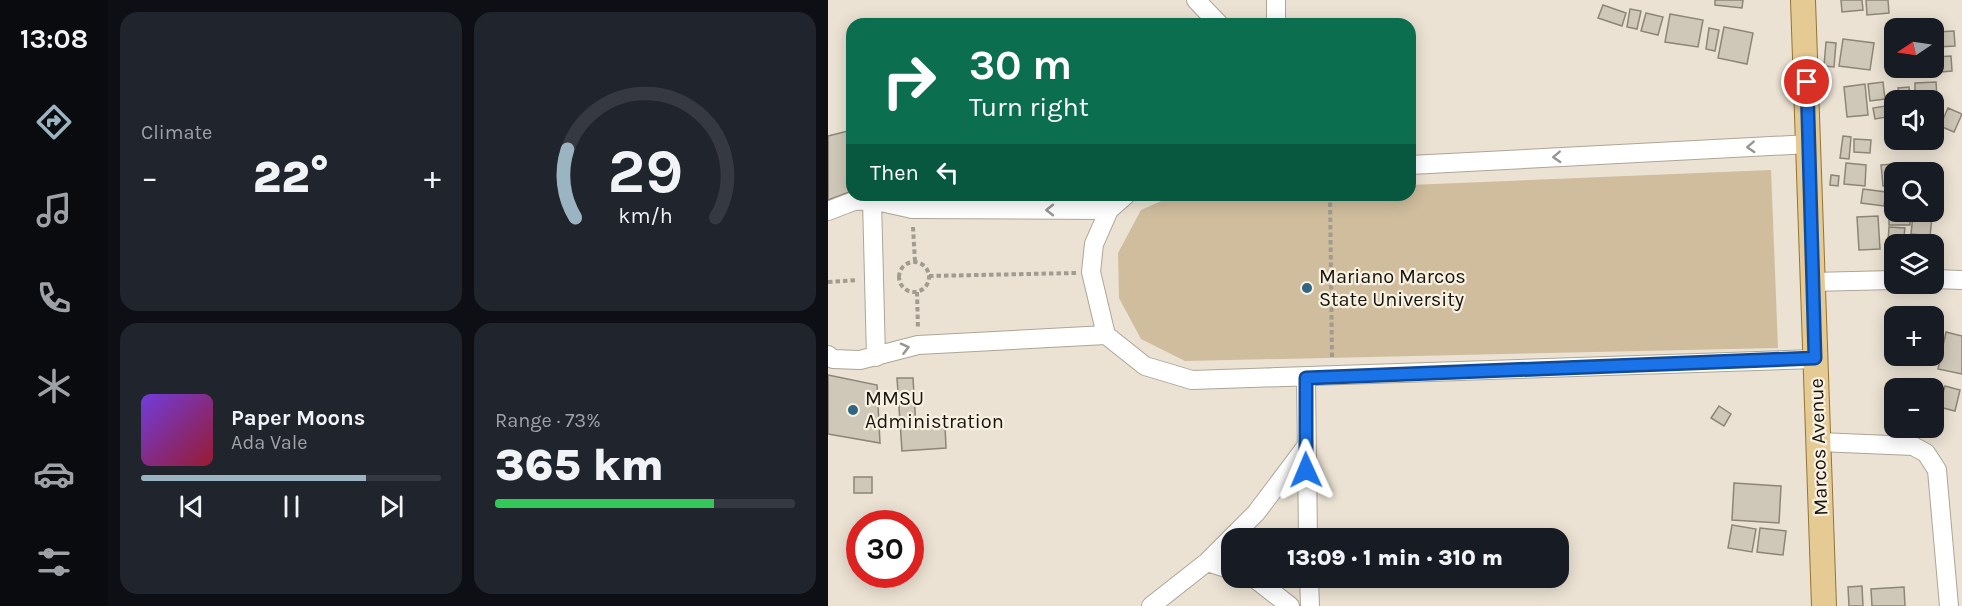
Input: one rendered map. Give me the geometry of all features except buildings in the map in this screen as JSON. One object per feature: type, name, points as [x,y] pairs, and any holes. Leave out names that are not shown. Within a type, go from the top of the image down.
[{"type":"main road","name":"Marcos Avenue","points":[[1803,0],[1810,144],[1812,282],[1824,606]]},
{"type":"street","points":[[1196,0],[1213,18]]},
{"type":"street","points":[[1276,0],[1276,18]]},
{"type":"street","points":[[1416,165],[1810,144]]},
{"type":"street","points":[[828,211],[854,201]]},
{"type":"street","points":[[872,201],[876,357]]},
{"type":"street","points":[[876,201],[912,209],[1108,210]]},
{"type":"street","points":[[1119,201],[1108,210],[1094,244],[1091,272],[1106,335],[1144,366],[1192,380],[1306,378],[1815,358]]},
{"type":"street","points":[[1944,279],[1962,280]]},
{"type":"street","points":[[1812,282],[1884,280]]},
{"type":"street","points":[[828,355],[833,358],[860,360],[918,345],[1106,335]]},
{"type":"street","points":[[1306,378],[1308,528]]},
{"type":"street","points":[[1819,442],[1907,445],[1926,453],[1937,470],[1949,606]]},
{"type":"street","points":[[1151,606],[1207,562],[1256,513],[1305,447]]},
{"type":"street","points":[[1207,562],[1221,566]]},
{"type":"street","points":[[1267,588],[1290,606]]},
{"type":"street","points":[[1309,588],[1310,606]]},
{"type":"path","points":[[1330,201],[1332,377]]},
{"type":"path","points":[[912,209],[915,262]]},
{"type":"path","points":[[915,262],[925,267],[929,276],[926,287],[916,292],[904,289],[898,278],[903,266],[915,262]]},
{"type":"path","points":[[929,276],[1091,272]]},
{"type":"path","points":[[916,292],[918,345]]},
{"type":"shaded area","points":[[1771,170],[1778,348],[1185,361],[1141,339],[1119,298],[1118,253],[1141,210],[1161,201],[1416,201],[1416,185]]},
{"type":"place","name":"Mariano Marcos State University","points":[[1307,288]]},
{"type":"place","name":"MMSU Administration","points":[[853,410]]},
{"type":"route","points":[[1306,470],[1306,378],[1815,358],[1807,82]]}]
